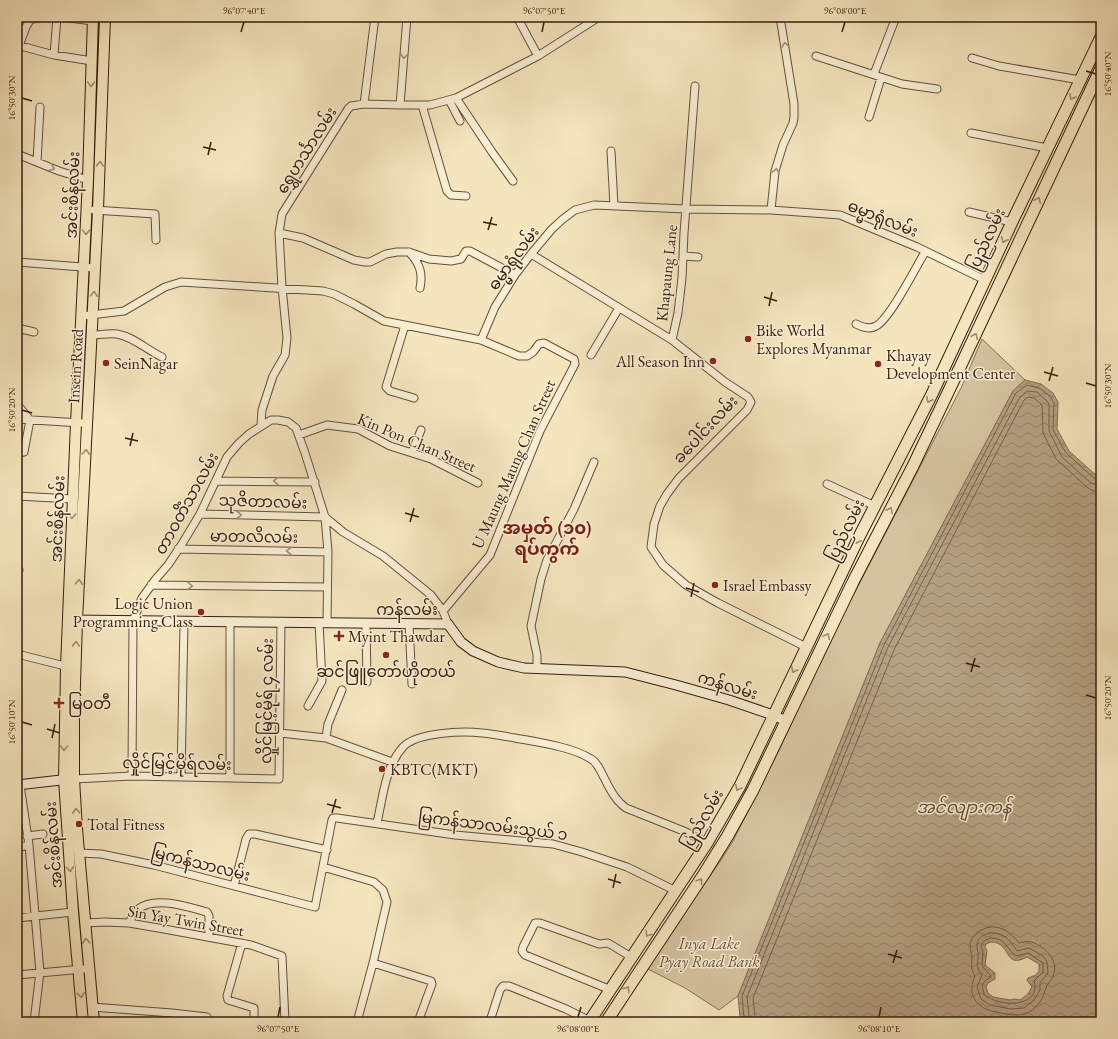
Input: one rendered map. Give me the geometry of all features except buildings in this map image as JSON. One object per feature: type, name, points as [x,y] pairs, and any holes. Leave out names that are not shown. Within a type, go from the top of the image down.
[{"type":"highway","name":"ပြည်လမ်း","points":[[590,1022],[707,843],[740,786],[875,506],[932,394],[1047,148],[1101,37]]},
{"type":"highway","name":"ပြည်လမ်း","points":[[606,1022],[727,837],[753,790],[857,575],[919,453],[1099,73]]},
{"type":"highway","points":[[1082,76],[1099,73]]},
{"type":"highway","points":[[985,280],[998,286]]},
{"type":"highway","points":[[975,302],[988,308]]},
{"type":"highway","points":[[906,447],[919,453]]},
{"type":"highway","points":[[765,732],[777,738]]},
{"type":"highway","points":[[663,912],[674,920]]},
{"type":"main road","name":"Insein Road","points":[[74,716],[71,667],[72,620],[87,424],[92,335],[105,17]]},
{"type":"main road","name":"အင်းစိန်လမ်း","points":[[72,620],[73,499],[88,180],[93,19]]},
{"type":"main road","name":"ကန်လမ်း","points":[[72,620],[448,624],[461,642],[473,651],[498,662],[536,669],[625,672],[729,700],[786,721]]},
{"type":"main road","name":"အင်းစိန်လမ်း","points":[[71,667],[69,779],[73,912],[83,1022]]},
{"type":"main road","name":"အင်းစိန်လမ်း","points":[[74,716],[69,779],[78,853],[94,1022]]},
{"type":"main road","points":[[18,785],[69,779]]},
{"type":"street","points":[[52,17],[30,20],[18,45],[54,55],[92,61]]},
{"type":"street","points":[[54,55],[57,17]]},
{"type":"street","points":[[60,17],[93,19]]},
{"type":"street","points":[[364,104],[375,17]]},
{"type":"street","points":[[400,106],[407,17]]},
{"type":"street","points":[[517,17],[538,56]]},
{"type":"street","name":"ရွှေဟင်္သာလမ်း","points":[[261,425],[262,410],[274,376],[285,355],[287,338],[282,287],[280,233],[282,214],[351,106],[364,104],[400,106],[430,105],[453,99],[538,56],[590,20],[598,17]]},
{"type":"street","points":[[771,210],[775,171],[783,145],[794,118],[794,104],[780,17]]},
{"type":"street","points":[[874,74],[896,17]]},
{"type":"street","points":[[816,56],[902,84],[937,89]]},
{"type":"street","points":[[972,58],[999,66],[1082,76]]},
{"type":"street","points":[[869,117],[882,78]]},
{"type":"street","name":"Khapaung Lane","points":[[672,340],[678,313],[682,278],[695,86]]},
{"type":"street","points":[[453,99],[460,121]]},
{"type":"street","points":[[453,99],[513,181]]},
{"type":"street","points":[[422,105],[447,191],[451,195],[466,196]]},
{"type":"street","points":[[36,162],[40,107]]},
{"type":"street","points":[[971,132],[1047,148]]},
{"type":"street","points":[[611,151],[614,206]]},
{"type":"street","points":[[17,154],[59,171],[88,180]]},
{"type":"street","name":"ဓမ္မာရုံလမ်း","points":[[481,340],[495,308],[515,275],[531,254],[552,229],[575,210],[594,204],[686,210],[771,210],[840,215],[904,241],[985,280]]},
{"type":"street","points":[[86,210],[155,214],[156,240]]},
{"type":"street","points":[[969,212],[1012,222]]},
{"type":"street","points":[[280,233],[303,238],[354,260],[365,262],[370,262],[386,254],[397,252],[409,252],[429,259],[451,261],[461,259],[466,251],[470,251],[515,275]]},
{"type":"street","points":[[409,252],[417,261],[422,271],[420,288]]},
{"type":"street","points":[[856,324],[863,328],[869,328],[875,327],[881,323],[899,298],[925,252]]},
{"type":"street","name":"ခပေါင်းလမ်း","points":[[531,254],[672,340],[725,382],[748,397],[750,402],[747,410],[679,478],[667,494],[660,506],[654,524],[651,547],[663,565],[686,585],[718,603],[806,647]]},
{"type":"street","points":[[683,256],[698,256]]},
{"type":"street","points":[[17,262],[95,268]]},
{"type":"street","points":[[82,316],[124,311],[165,287],[181,282],[282,287],[323,290],[354,304],[384,321],[481,340]]},
{"type":"street","points":[[591,355],[619,308]]},
{"type":"street","points":[[405,325],[386,387],[390,391],[414,398]]},
{"type":"street","points":[[17,328],[34,332]]},
{"type":"street","points":[[92,335],[118,334],[162,357]]},
{"type":"street","name":"U Maung Maung Chan Street","points":[[443,611],[490,555],[540,431],[575,364],[574,359],[544,342],[539,344],[533,352],[527,356],[519,356],[481,340]]},
{"type":"street","points":[[17,404],[30,420],[24,452],[17,453]]},
{"type":"street","points":[[17,419],[87,424]]},
{"type":"street","points":[[261,425],[271,420],[278,420],[288,422],[296,428],[315,482],[325,517],[328,552],[327,587],[323,623],[322,680],[308,706]]},
{"type":"street","name":"တာဝတိံသာလမ်း","points":[[133,621],[142,598],[178,549],[200,514],[206,498],[227,457],[239,443],[261,425]]},
{"type":"street","name":"Kin Pon Chan Street","points":[[299,435],[327,426],[358,429],[390,446],[430,459],[478,483]]},
{"type":"street","points":[[412,452],[421,430]]},
{"type":"street","points":[[536,669],[537,654],[531,626],[541,579],[548,560],[574,509],[594,462]]},
{"type":"street","points":[[216,481],[315,482]]},
{"type":"street","points":[[827,484],[875,506]]},
{"type":"street","points":[[17,496],[73,499]]},
{"type":"street","name":"သုဇိတာလမ်း","points":[[200,514],[325,517]]},
{"type":"street","points":[[325,517],[343,532],[364,543],[399,568],[431,594],[443,611],[448,624]]},
{"type":"street","name":"မာတလိလမ်း","points":[[178,549],[328,552]]},
{"type":"street","points":[[151,585],[327,587]]},
{"type":"street","points":[[132,776],[133,621]]},
{"type":"street","points":[[181,777],[184,622]]},
{"type":"street","points":[[230,622],[230,778]]},
{"type":"street","name":"လှိုင်မြင့်မိုရ် ၄ လမ်း","points":[[279,779],[280,623]]},
{"type":"street","points":[[366,624],[367,682]]},
{"type":"street","points":[[409,624],[412,684]]},
{"type":"street","points":[[17,654],[71,667]]},
{"type":"street","points":[[326,738],[328,724],[342,690]]},
{"type":"street","points":[[377,823],[386,781],[392,762],[404,745],[416,738],[459,732],[482,732],[578,752],[592,759],[619,804],[686,832],[707,843]]},
{"type":"street","points":[[280,733],[326,738],[392,762]]},
{"type":"street","name":"လှိုင်မြင့်မိုရ်လမ်း","points":[[69,779],[132,776],[279,779]]},
{"type":"street","points":[[18,785],[29,845],[40,972],[34,1022]]},
{"type":"street","name":"မြကန်သာလမ်းသွယ် ၁","points":[[326,850],[333,818],[347,819],[456,835],[552,844],[582,852],[626,867],[676,891]]},
{"type":"street","points":[[27,836],[43,834]]},
{"type":"street","points":[[234,886],[246,839],[249,834],[255,834],[326,850],[323,867],[374,882],[383,890],[387,902],[373,963],[357,1022]]},
{"type":"street","points":[[17,848],[29,845]]},
{"type":"street","name":"မြကန်သာလမ်း","points":[[78,853],[101,854],[154,865],[315,908],[323,867]]},
{"type":"street","points":[[129,923],[136,911],[140,908],[153,903],[162,902],[207,912],[209,916],[209,937]]},
{"type":"street","points":[[17,918],[73,912]]},
{"type":"street","name":"Sin Yay Twin Street","points":[[85,923],[129,923],[242,943],[282,956],[285,1022]]},
{"type":"street","points":[[611,990],[525,955],[522,951],[523,947],[535,923],[540,923],[599,944],[608,944],[633,958]]},
{"type":"street","points":[[242,943],[227,996],[228,1000],[254,1008],[254,1022]]},
{"type":"street","points":[[373,963],[431,981],[432,984],[418,1022]]},
{"type":"street","points":[[17,975],[89,968]]},
{"type":"street","points":[[490,1021],[500,990],[503,986],[508,986],[566,1009],[590,1022]]},
{"type":"street","points":[[92,1007],[206,1017]]},
{"type":"green space","name":"Inya Lake Pyay Road Bank","points":[[982,339],[1025,380],[1013,391],[880,643],[738,996],[719,1010],[685,988],[646,968],[733,841],[781,746],[829,642],[962,386]]},
{"type":"water","name":"အင်လျားကန်","points":[[1025,380],[1041,384],[1053,393],[1058,402],[1057,429],[1069,451],[1097,476],[1101,477],[1101,1022],[737,1022],[740,1017],[738,996],[880,643],[1013,391]],"holes":[[[991,942],[998,943],[1014,960],[1027,957],[1039,964],[1039,971],[1036,975],[1028,978],[1027,980],[1032,987],[1028,994],[1020,1000],[993,997],[988,993],[986,987],[988,983],[995,979],[995,973],[985,965],[987,951],[985,947],[986,944]]]},
{"type":"place","name":"Bike World Explores Myanmar","points":[[748,339]]},
{"type":"place","name":"All Season Inn","points":[[713,361]]},
{"type":"place","name":"SeinNagar","points":[[106,363]]},
{"type":"place","name":"Khayay Development Center","points":[[878,364]]},
{"type":"place","name":"Israel Embassy","points":[[715,585]]},
{"type":"place","name":"Logic Union Programming Class","points":[[201,612]]},
{"type":"place","name":"Myint Thawdar","points":[[339,636]]},
{"type":"place","name":"ဆင်ဖြူတော်ဟိုတယ်","points":[[386,655]]},
{"type":"place","name":"မြဝတီ","points":[[59,703]]},
{"type":"place","name":"KBTC(MKT)","points":[[382,769]]},
{"type":"place","name":"Total Fitness","points":[[79,824]]},
{"type":"district","name":"အမှတ် (၁၀) ရပ်ကွက်","points":[[547,538]]}]
